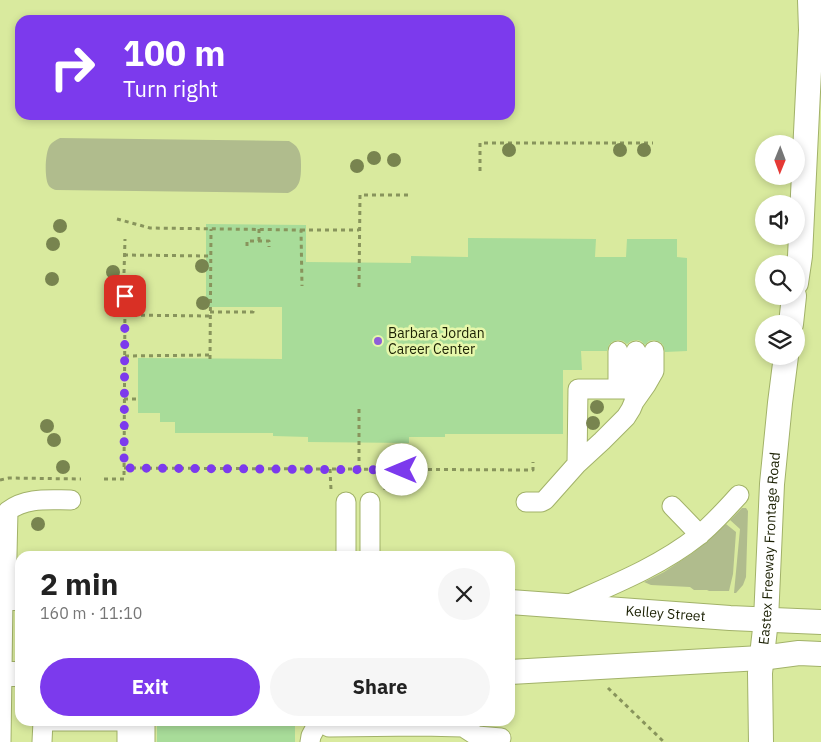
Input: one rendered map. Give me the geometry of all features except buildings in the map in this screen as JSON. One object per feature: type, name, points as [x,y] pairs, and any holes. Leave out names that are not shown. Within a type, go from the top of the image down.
[{"type":"main road","points":[[800,255],[810,40],[810,0]]},
{"type":"main road","name":"Eastex Freeway Frontage Road","points":[[761,742],[760,673],[766,620],[772,484],[785,365]]},
{"type":"main road","name":"Kelley Street","points":[[515,602],[810,622]]},
{"type":"main road","points":[[515,672],[761,658],[810,653]]},
{"type":"street","points":[[526,502],[546,500],[577,464],[626,417],[631,409],[629,393],[636,351],[654,371],[646,385],[629,393],[578,389],[577,464]]},
{"type":"street","points":[[564,607],[657,563],[681,549],[712,525],[739,495]]},
{"type":"street","points":[[371,551],[378,497]]},
{"type":"street","points":[[2,742],[7,674],[8,511],[13,507],[30,501],[71,500]]},
{"type":"street","points":[[346,502],[346,551]]},
{"type":"street","points":[[672,506],[700,535]]},
{"type":"street","points":[[42,742],[43,726]]},
{"type":"street","points":[[127,726],[127,742]]},
{"type":"street","points":[[145,726],[145,742]]},
{"type":"street","points":[[310,742],[310,736],[316,726]]},
{"type":"street","points":[[327,726],[462,726],[481,739],[501,734]]},
{"type":"path","points":[[480,172],[480,142],[653,143]]},
{"type":"path","points":[[359,287],[360,195],[411,195]]},
{"type":"path","points":[[117,220],[150,228],[359,230]]},
{"type":"path","points":[[125,356],[210,357],[210,229]]},
{"type":"path","points":[[259,229],[259,241]]},
{"type":"path","points":[[301,230],[302,286]]},
{"type":"path","points":[[124,273],[125,239]]},
{"type":"path","points":[[247,246],[247,241],[269,241],[269,246]]},
{"type":"path","points":[[124,256],[210,256]]},
{"type":"path","points":[[104,479],[124,479],[125,296]]},
{"type":"path","points":[[125,315],[253,312],[254,307]]},
{"type":"path","points":[[124,399],[138,399]]},
{"type":"path","points":[[359,469],[360,408]]},
{"type":"path","points":[[124,428],[132,428]]},
{"type":"path","points":[[124,468],[533,470],[533,462]]},
{"type":"path","points":[[330,469],[331,491]]},
{"type":"path","points":[[378,497],[385,470]]},
{"type":"path","points":[[0,480],[9,478],[81,479]]},
{"type":"path","points":[[606,686],[664,742]]},
{"type":"green space","points":[[60,138],[289,141],[296,146],[300,153],[300,178],[296,188],[288,193],[56,190],[52,189],[47,183],[46,159],[50,145]]},
{"type":"green space","points":[[742,508],[746,508],[748,511],[746,577],[743,585],[734,593],[740,529],[730,520]]},
{"type":"green space","points":[[726,524],[736,532],[733,574],[729,591],[694,590],[690,587],[651,585],[644,582],[664,572],[694,552]]},
{"type":"place","name":"Barbara Jordan Career Center","points":[[378,341]]},
{"type":"route","points":[[125,296],[124,468],[402,470]]}]
